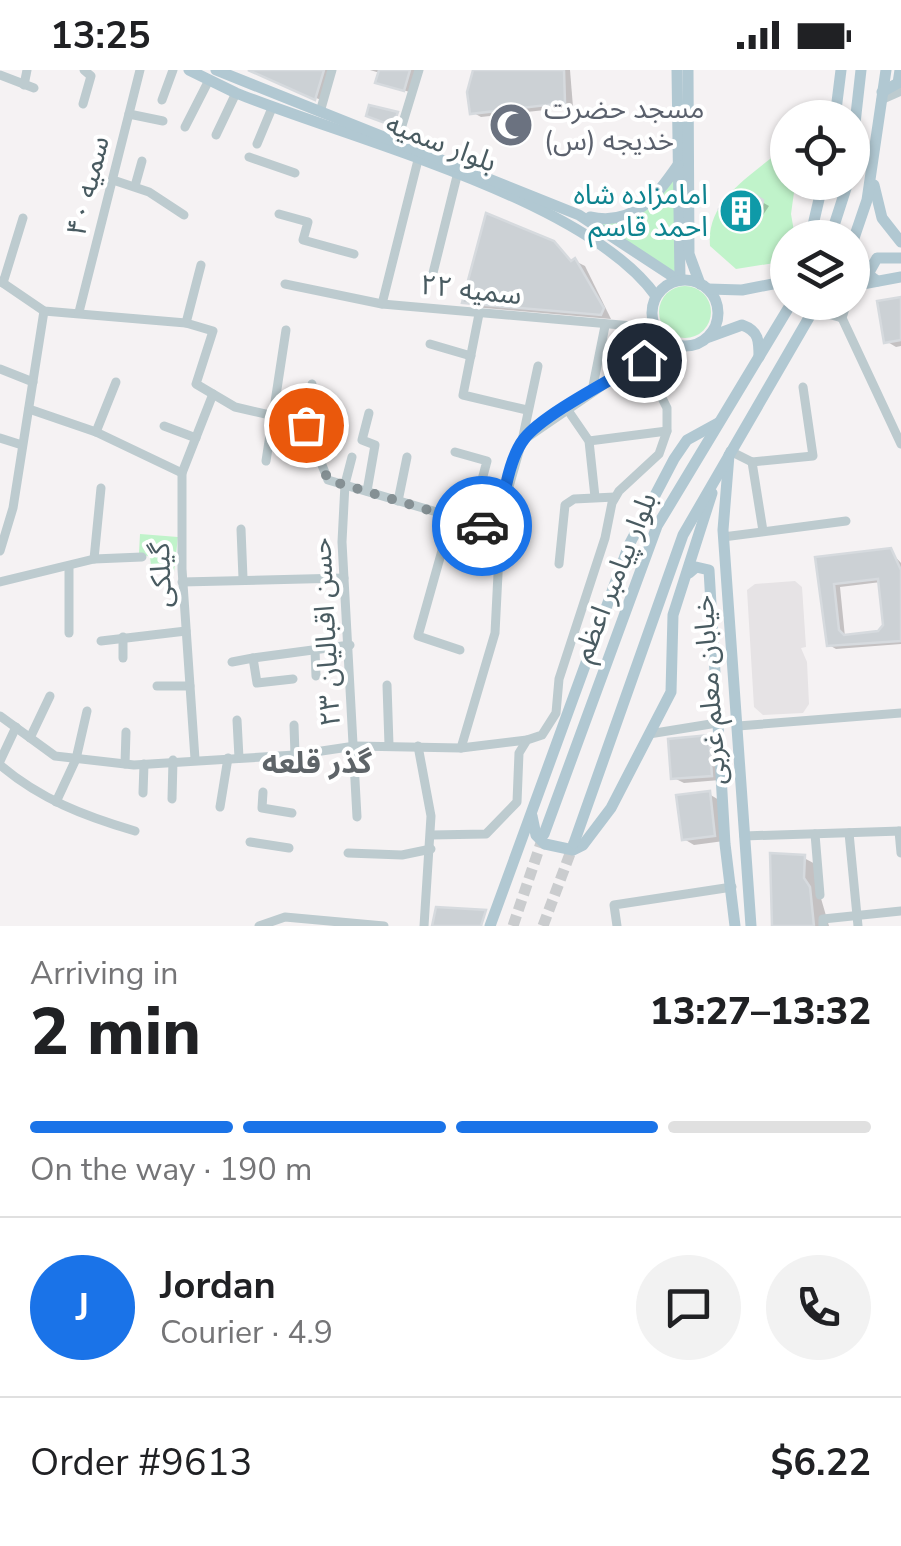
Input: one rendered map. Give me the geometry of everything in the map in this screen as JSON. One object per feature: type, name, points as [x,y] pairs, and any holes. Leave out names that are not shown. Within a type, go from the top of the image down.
[{"type":"main road","name":"بلوار سمیه","points":[[189,70],[238,81],[580,215],[679,280]]},
{"type":"main road","points":[[677,70],[679,280]]},
{"type":"main road","points":[[688,70],[689,254],[718,315],[705,339]]},
{"type":"main road","points":[[838,100],[842,70]]},
{"type":"main road","points":[[856,100],[860,70]]},
{"type":"main road","points":[[858,220],[873,164],[886,70]]},
{"type":"main road","points":[[882,96],[898,82],[900,70]]},
{"type":"main road","name":"بلوار سمیه","points":[[238,81],[272,108],[418,160],[554,216],[627,262],[656,296]]},
{"type":"main road","points":[[873,164],[882,218],[901,242]]},
{"type":"main road","points":[[580,215],[614,220],[639,210],[678,166]]},
{"type":"main road","points":[[901,258],[876,258],[868,274],[872,282],[901,278]]},
{"type":"main road","points":[[759,359],[757,335],[750,328],[742,325],[687,346],[668,342],[655,328],[652,318],[656,296],[679,280],[742,290],[770,284]]},
{"type":"main road","name":"بلوار پیامبر اعظم","points":[[544,834],[658,526],[782,320]]},
{"type":"main road","points":[[532,816],[536,835],[545,844],[560,850],[583,845],[611,808],[653,733],[670,692],[673,615],[719,471],[808,320]]},
{"type":"main road","points":[[490,926],[629,545],[662,478],[687,440],[718,422]]},
{"type":"main road","name":"خیابان معلم غربی","points":[[729,451],[724,536],[751,926]]},
{"type":"main road","name":"بلوار پیامبر اعظم","points":[[574,843],[683,534],[719,471]]},
{"type":"main road","points":[[688,574],[696,566],[709,576],[727,579]]},
{"type":"main road","name":"خیابان معلم غربی","points":[[709,576],[734,926]]},
{"type":"street","points":[[0,75],[29,86],[27,70]]},
{"type":"street","points":[[83,104],[92,76],[84,70]]},
{"type":"street","name":"سمیه ۴۰","points":[[79,312],[140,70]]},
{"type":"street","points":[[162,100],[173,70]]},
{"type":"street","points":[[320,112],[332,70]]},
{"type":"street","points":[[397,142],[419,70]]},
{"type":"street","points":[[185,127],[213,75]]},
{"type":"street","points":[[216,136],[238,81]]},
{"type":"street","points":[[882,96],[901,91]]},
{"type":"street","points":[[257,144],[272,108]]},
{"type":"street","points":[[128,114],[163,121]]},
{"type":"street","points":[[249,157],[295,173]]},
{"type":"street","points":[[382,304],[418,160]]},
{"type":"street","points":[[134,186],[142,161]]},
{"type":"street","points":[[433,273],[457,176]]},
{"type":"street","points":[[113,180],[134,186],[184,215]]},
{"type":"street","points":[[279,214],[308,222],[303,240],[354,254]]},
{"type":"street","points":[[24,218],[1,282],[44,312],[79,312],[213,330],[196,384],[234,406],[305,423]]},
{"type":"street","points":[[186,324],[200,264]]},
{"type":"street","name":"سمیه ۲۲","points":[[285,284],[382,304],[655,328]]},
{"type":"street","points":[[0,551],[13,508],[44,312]]},
{"type":"street","points":[[479,314],[463,395],[527,410]]},
{"type":"street","points":[[843,320],[901,444]]},
{"type":"street","points":[[592,392],[605,326]]},
{"type":"street","points":[[266,461],[286,330]]},
{"type":"street","points":[[522,441],[668,342]]},
{"type":"street","points":[[430,344],[471,356]]},
{"type":"street","points":[[0,716],[55,756],[126,764],[296,755],[355,746],[462,748],[542,735],[556,713],[559,679],[615,497],[659,454],[667,431],[666,408],[644,360]]},
{"type":"street","points":[[462,748],[495,633],[501,515],[538,366]]},
{"type":"street","points":[[0,369],[33,382]]},
{"type":"street","points":[[96,432],[116,382]]},
{"type":"street","points":[[312,384],[305,423],[328,480],[501,531]]},
{"type":"street","points":[[729,451],[752,462],[804,460],[813,456],[804,387]]},
{"type":"street","name":"گیلکی","points":[[195,759],[182,582],[182,473],[213,394]]},
{"type":"street","points":[[29,409],[96,432],[182,473]]},
{"type":"street","points":[[566,409],[589,441],[595,498]]},
{"type":"street","points":[[366,491],[375,444],[362,440],[369,413]]},
{"type":"street","points":[[164,426],[196,438]]},
{"type":"street","points":[[589,441],[667,431]]},
{"type":"street","points":[[0,438],[22,445]]},
{"type":"street","points":[[455,452],[487,461],[475,506],[501,515]]},
{"type":"street","name":"۲۳ حسن اقبالیان","points":[[352,457],[344,484],[344,578],[358,817]]},
{"type":"street","points":[[398,501],[407,457]]},
{"type":"street","points":[[752,462],[763,531]]},
{"type":"street","points":[[94,559],[101,488]]},
{"type":"street","points":[[559,564],[565,505],[574,498],[615,497]]},
{"type":"street","points":[[456,518],[418,636],[460,650]]},
{"type":"street","points":[[724,536],[846,520]]},
{"type":"street","points":[[241,529],[243,578]]},
{"type":"street","points":[[0,582],[94,559],[142,556]]},
{"type":"street","points":[[69,566],[70,634]]},
{"type":"street","points":[[182,582],[344,578]]},
{"type":"street","points":[[102,641],[186,632]]},
{"type":"street","points":[[123,636],[123,658]]},
{"type":"street","points":[[232,662],[350,645]]},
{"type":"street","points":[[315,650],[316,676]]},
{"type":"street","points":[[253,658],[257,682],[293,679]]},
{"type":"street","points":[[387,685],[389,746]]},
{"type":"street","points":[[157,686],[190,686]]},
{"type":"street","points":[[30,738],[50,696]]},
{"type":"street","points":[[56,802],[76,759],[87,712]]},
{"type":"street","points":[[738,726],[901,713]]},
{"type":"street","points":[[220,807],[233,758],[237,720]]},
{"type":"street","points":[[653,733],[717,724]]},
{"type":"street","points":[[294,726],[296,755]]},
{"type":"street","points":[[16,728],[0,763],[23,786],[135,831]]},
{"type":"street","points":[[126,732],[126,764]]},
{"type":"street","points":[[432,836],[486,834],[506,818],[517,802],[518,753],[527,740]]},
{"type":"street","points":[[418,746],[432,836],[424,926]]},
{"type":"street","points":[[172,760],[172,799]]},
{"type":"street","points":[[142,793],[144,764]]},
{"type":"street","points":[[263,792],[262,808],[292,813]]},
{"type":"street","points":[[744,836],[900,831],[901,853]]},
{"type":"street","points":[[850,833],[858,926]]},
{"type":"street","points":[[815,834],[820,895]]},
{"type":"street","points":[[250,842],[289,848]]},
{"type":"street","points":[[348,853],[402,855],[432,850]]},
{"type":"street","points":[[616,926],[614,905],[732,887]]},
{"type":"street","points":[[824,926],[823,918],[901,910]]},
{"type":"street","points":[[259,926],[285,917],[384,926]]},
{"type":"shaded area","points":[[795,581],[802,587],[806,647],[801,648],[807,662],[809,704],[803,713],[763,715],[754,707],[747,590],[755,584]]},
{"type":"green space","name":"امامزاده شاه احمد قاسم","points":[[770,159],[770,200],[793,200],[792,220],[770,220],[770,264],[736,269],[710,246],[711,230],[723,202]]},
{"type":"green space","points":[[678,165],[679,279],[579,215],[628,216]]},
{"type":"green space","points":[[685,286],[703,294],[711,312],[703,330],[685,338],[667,330],[659,312],[667,294]]},
{"type":"green space","points":[[140,534],[178,537],[174,572],[151,565],[150,557],[139,553]]},
{"type":"building","points":[[248,70],[324,70],[315,100]]},
{"type":"building","points":[[379,70],[410,70],[404,91],[375,83]]},
{"type":"building","points":[[473,70],[564,70],[565,103],[470,114],[467,92]]},
{"type":"building","points":[[369,105],[398,112],[393,126],[366,116]]},
{"type":"building","name":"امامزاده شاه احمد قاسم","points":[[734,191],[750,200],[755,195],[763,200],[761,213],[754,212],[746,229],[719,209]]},
{"type":"building","points":[[486,213],[554,241],[571,261],[575,258],[604,308],[601,315],[462,303]]},
{"type":"building","points":[[901,297],[901,340],[884,343],[877,301]]},
{"type":"building","points":[[891,548],[901,570],[901,641],[827,646],[815,557]],"holes":[[[878,579],[883,625],[878,631],[844,635],[839,630],[834,584]]]},
{"type":"building","points":[[709,735],[712,776],[671,779],[668,739]]},
{"type":"building","points":[[710,791],[715,836],[682,840],[676,795]]},
{"type":"building","points":[[770,853],[805,855],[804,878],[810,887],[814,926],[772,926]]},
{"type":"building","points":[[436,907],[486,910],[481,926],[432,926]]},
{"type":"tunnel","points":[[513,926],[544,834]]},
{"type":"tunnel","points":[[543,926],[574,843]]},
{"type":"way so far","points":[[306,425],[328,480],[482,526]]},
{"type":"place","name":"مسجد حضرت خدیجه (س)","points":[[511,125]]},
{"type":"place","name":"امامزاده شاه احمد قاسم","points":[[741,211]]},
{"type":"district","name":"گذر قلعه","points":[[317,763]]},
{"type":"route","points":[[482,526],[501,531],[503,504],[522,441],[545,421],[644,360]]}]
